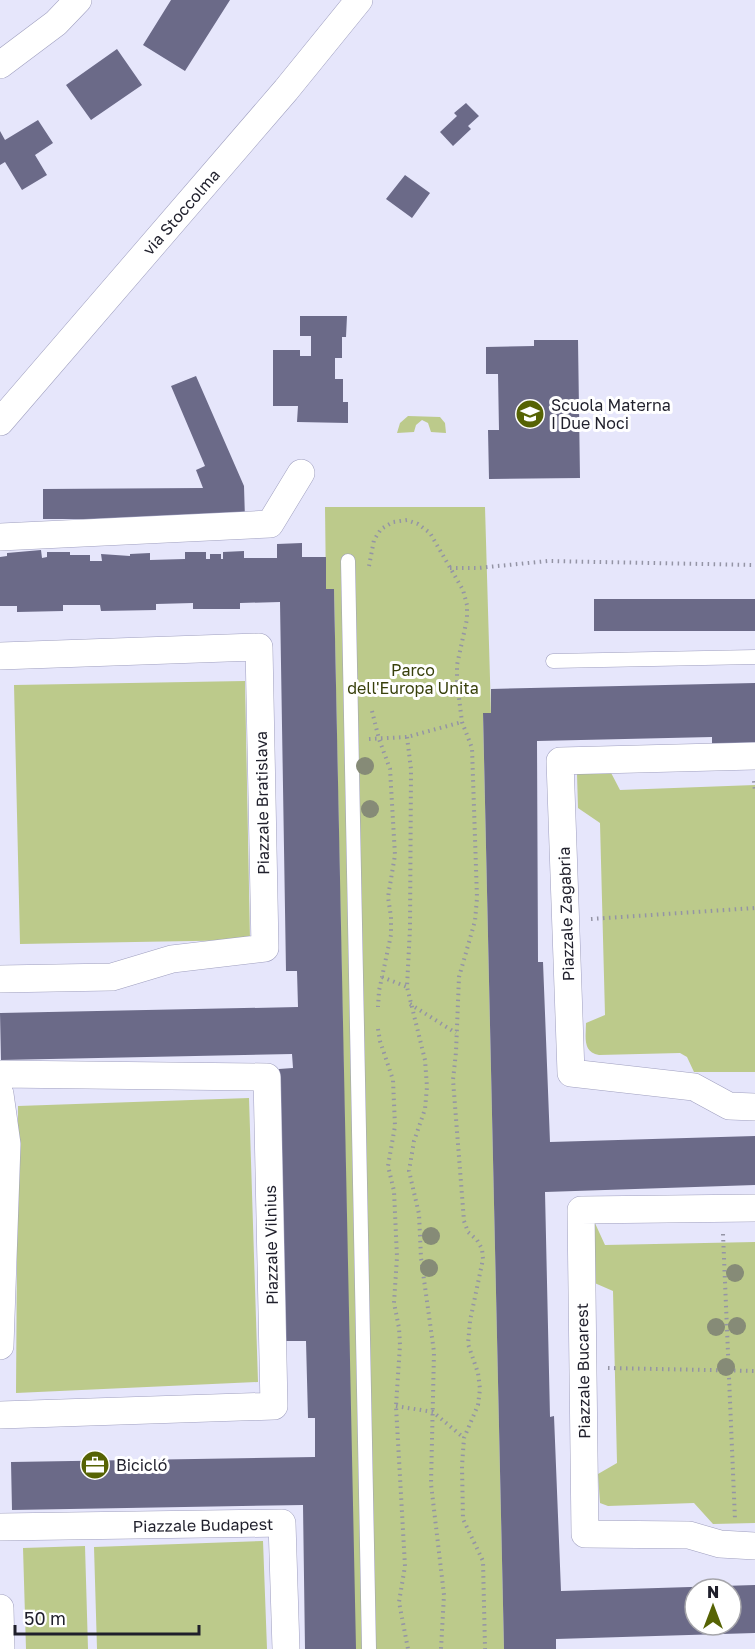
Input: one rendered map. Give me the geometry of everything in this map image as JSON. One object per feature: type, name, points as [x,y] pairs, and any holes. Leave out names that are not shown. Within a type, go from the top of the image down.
[{"type":"street","points":[[0,65],[56,23],[78,0]]},
{"type":"street","name":"via Stoccolma","points":[[0,422],[286,90],[359,0]]},
{"type":"street","points":[[0,537],[270,524],[301,473]]},
{"type":"street","name":"Piazzale Bratislava","points":[[0,656],[259,647],[265,948],[172,959],[112,977],[0,979]]},
{"type":"street","name":"Piazzale Zagabria","points":[[755,756],[560,761],[572,1073],[694,1087],[729,1106],[755,1107]]},
{"type":"street","name":"Piazzale Vilnius","points":[[0,1074],[267,1077],[274,1406],[0,1415]]},
{"type":"street","points":[[0,1094],[7,1144],[0,1346]]},
{"type":"street","name":"Piazzale Bucarest","points":[[746,1546],[720,1544],[688,1535],[585,1534],[581,1210],[755,1208]]},
{"type":"street","name":"Piazzale Budapest","points":[[0,1527],[282,1523],[285,1649]]},
{"type":"street","points":[[0,1608],[1,1649]]},
{"type":"lane","points":[[348,561],[369,1649]]},
{"type":"lane","points":[[553,661],[755,657]]},
{"type":"path","points":[[369,569],[374,540],[381,529],[393,522],[407,520],[418,524],[430,533],[463,590],[468,604],[457,682],[462,722],[472,748],[477,898],[475,921],[459,976],[453,1102],[464,1221],[468,1232],[477,1240],[482,1249],[483,1259],[470,1321],[468,1344],[478,1373],[480,1389],[478,1405],[464,1438],[462,1466],[463,1519],[483,1561],[485,1649]]},
{"type":"path","points":[[450,568],[478,568],[548,561],[755,565]]},
{"type":"path","points":[[371,708],[390,769],[396,855],[388,897],[391,935],[382,976],[378,1010]]},
{"type":"path","points":[[351,740],[407,737],[462,722]]},
{"type":"path","points":[[407,737],[411,781],[410,928],[407,987],[425,1060],[427,1087],[425,1109],[414,1141],[409,1171],[419,1214],[421,1258],[434,1352],[431,1484],[444,1595],[441,1649]]},
{"type":"path","points":[[566,921],[755,908]]},
{"type":"path","points":[[382,976],[407,987]]},
{"type":"path","points":[[410,1004],[457,1034]]},
{"type":"path","points":[[377,1019],[380,1041],[393,1080],[396,1126],[388,1166],[394,1191],[397,1257],[394,1303],[400,1345],[396,1406],[405,1566],[399,1602],[408,1649]]},
{"type":"path","points":[[722,1209],[729,1371],[746,1546]]},
{"type":"path","points":[[583,1367],[755,1371]]},
{"type":"path","points":[[396,1406],[433,1412],[464,1438]]},
{"type":"green space","points":[[408,416],[440,417],[445,423],[446,433],[431,432],[428,423],[422,420],[416,425],[414,432],[397,433],[400,423]]},
{"type":"green space","name":"Parco dell'Europa Unita","points":[[325,507],[485,507],[491,713],[483,714],[504,1649],[355,1649],[334,589],[326,589]]},
{"type":"green space","points":[[245,681],[250,940],[20,944],[14,685]]},
{"type":"green space","points":[[608,767],[620,790],[755,785],[755,1072],[694,1072],[687,1057],[680,1053],[599,1055],[587,1047],[586,1023],[605,1015],[600,823],[578,808],[577,774],[579,771]]},
{"type":"green space","points":[[249,1098],[258,1382],[16,1393],[18,1106]]},
{"type":"green space","points":[[594,1221],[605,1245],[755,1242],[755,1523],[713,1524],[694,1503],[608,1506],[600,1503],[598,1474],[617,1463],[613,1291],[590,1281]]},
{"type":"green space","points":[[263,1541],[267,1649],[97,1649],[94,1547]]},
{"type":"green space","points":[[85,1546],[88,1649],[26,1649],[23,1548]]},
{"type":"building","points":[[171,0],[230,0],[185,71],[143,45]]},
{"type":"building","points":[[117,49],[142,85],[91,120],[66,85]]},
{"type":"building","points":[[466,103],[479,116],[468,126],[471,129],[453,146],[440,132],[457,116],[454,113]]},
{"type":"building","points":[[38,120],[53,143],[35,155],[47,175],[22,190],[5,162],[0,165],[0,131],[5,140]]},
{"type":"building","points":[[405,175],[430,193],[412,218],[386,199]]},
{"type":"building","points":[[300,316],[347,316],[346,337],[342,337],[342,358],[335,358],[335,379],[343,379],[343,402],[348,402],[348,423],[297,422],[298,406],[273,406],[273,350],[300,350],[300,356],[311,356],[311,336],[300,336]]},
{"type":"building","points":[[534,340],[578,340],[580,478],[489,479],[488,430],[499,430],[498,374],[486,374],[486,347],[534,346]]},
{"type":"building","points":[[196,376],[244,486],[245,519],[43,519],[43,489],[203,488],[196,470],[205,466],[171,386]]},
{"type":"building","points":[[302,543],[302,557],[326,557],[326,589],[334,589],[356,1649],[305,1649],[303,1505],[12,1510],[11,1462],[315,1457],[315,1418],[308,1418],[306,1341],[285,1341],[279,1069],[293,1068],[292,1054],[1,1060],[0,1013],[298,1007],[297,971],[286,971],[280,602],[240,603],[240,609],[193,609],[193,603],[156,604],[156,610],[101,611],[100,605],[63,605],[63,611],[17,612],[17,606],[0,606],[0,557],[7,556],[7,553],[41,550],[42,558],[47,557],[47,552],[70,552],[70,555],[90,555],[90,561],[102,561],[101,554],[130,556],[130,554],[150,553],[150,560],[185,559],[185,552],[206,552],[206,559],[210,559],[210,554],[221,554],[221,559],[223,559],[223,552],[244,551],[244,558],[277,558],[277,544]]},
{"type":"building","points":[[594,599],[755,599],[755,631],[594,631]]},
{"type":"building","points":[[755,683],[755,745],[712,746],[712,737],[537,741],[538,962],[543,962],[550,1142],[755,1136],[755,1185],[545,1192],[550,1417],[554,1416],[561,1591],[683,1587],[683,1635],[556,1639],[556,1649],[504,1649],[483,713],[491,713],[491,689]]},
{"type":"building","points":[[743,1585],[755,1585],[755,1633],[743,1633]]},
{"type":"place","name":"Scuola Materna I Due Noci","points":[[530,414]]},
{"type":"place","name":"Bicicló","points":[[95,1465]]}]
